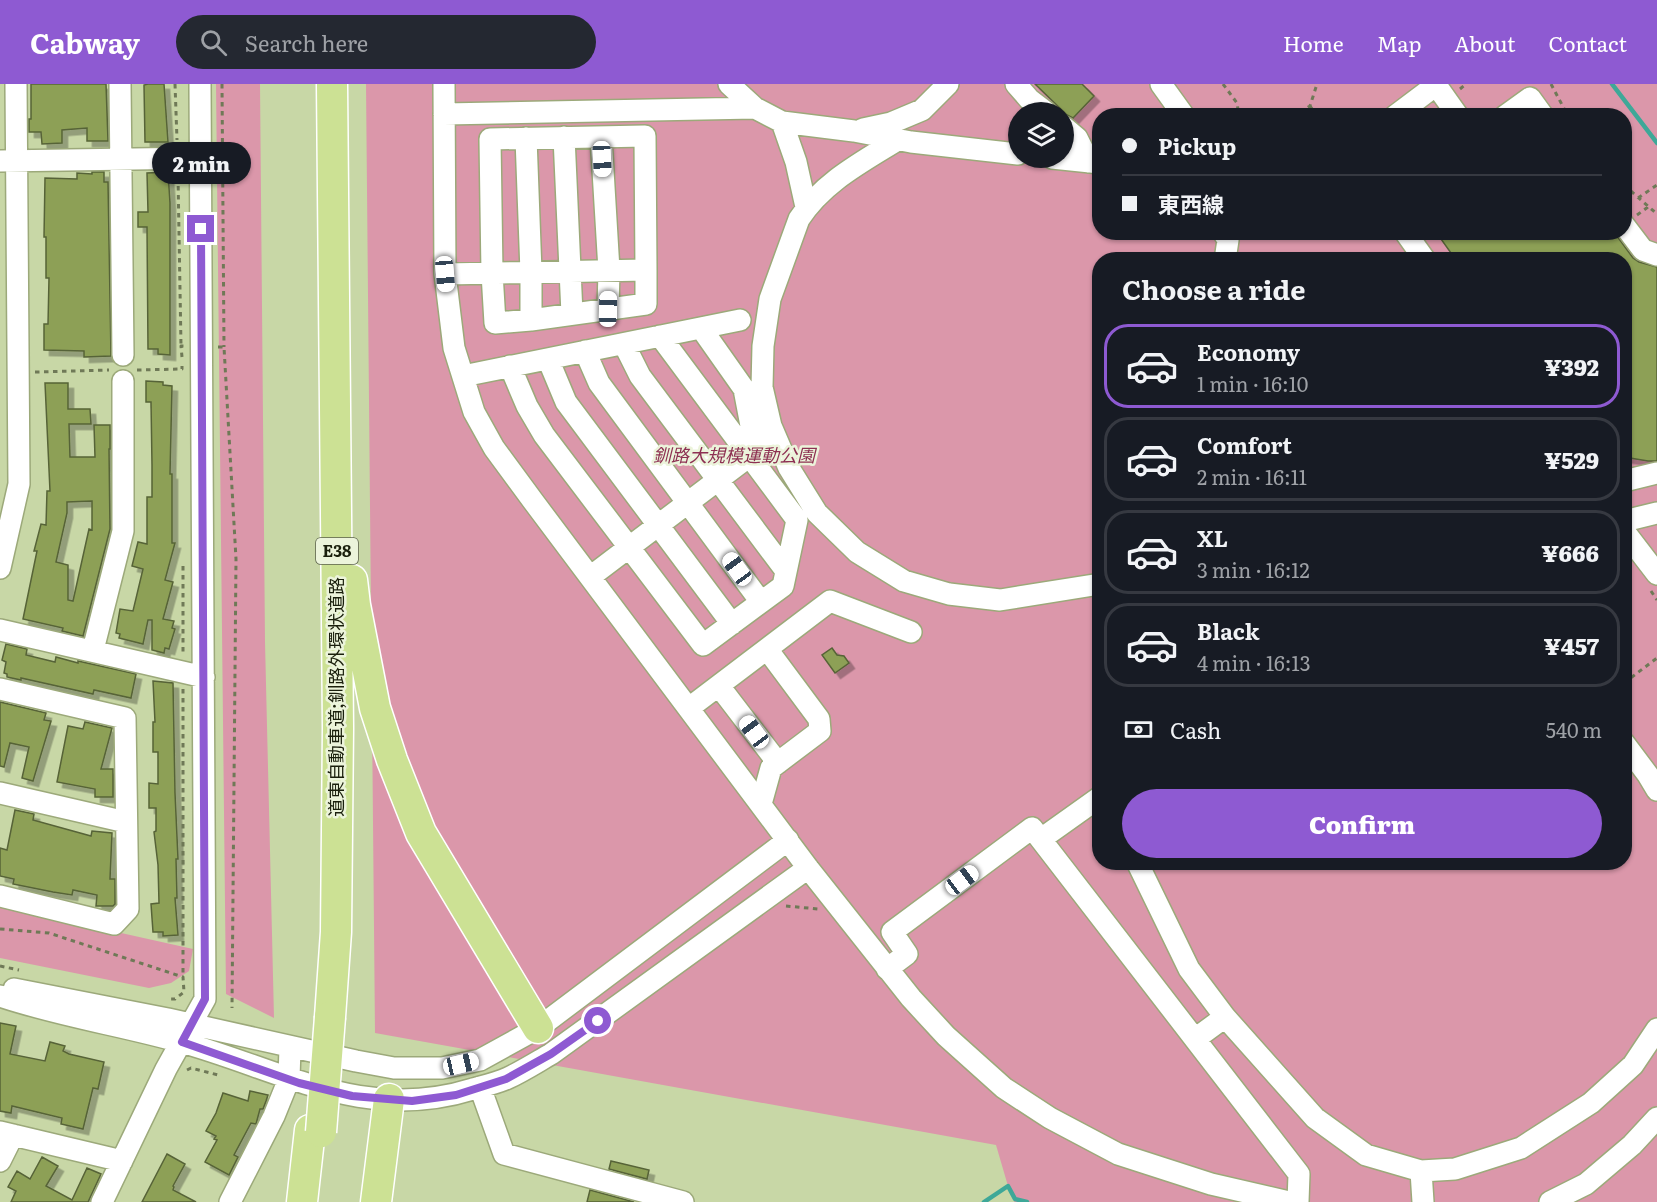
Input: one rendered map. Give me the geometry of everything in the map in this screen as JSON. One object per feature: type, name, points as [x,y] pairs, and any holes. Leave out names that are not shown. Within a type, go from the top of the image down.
[{"type":"highway","name":"道東自動車道;釧路外環状道路","points":[[313,1202],[324,1017],[324,728],[318,84]]},
{"type":"highway","name":"道東自動車道;釧路外環状道路","points":[[324,1017],[336,932],[337,836],[332,84]]},
{"type":"highway","points":[[336,419],[355,605],[375,708],[421,833],[545,1041]]},
{"type":"highway","points":[[376,1202],[389,1100]]},
{"type":"highway","name":"道東自動車道;釧路外環状道路","points":[[302,1202],[316,1131]]},
{"type":"street","points":[[0,568],[19,484],[9,161],[16,84]]},
{"type":"street","points":[[120,84],[123,355]]},
{"type":"street","points":[[102,1202],[166,1069],[205,999],[204,677],[192,346],[200,158],[200,84]]},
{"type":"street","points":[[444,84],[445,274],[454,348],[474,412],[494,448],[808,868],[910,998],[946,1036],[1004,1088],[1050,1118],[1118,1154],[1211,1184],[1289,1202]]},
{"type":"street","points":[[729,84],[755,108],[782,122],[1008,153]]},
{"type":"street","points":[[854,131],[891,123],[922,110],[948,84]]},
{"type":"street","points":[[1016,84],[1033,102]]},
{"type":"street","points":[[1161,84],[1178,108]]},
{"type":"street","points":[[1406,108],[1436,85],[1452,108]]},
{"type":"street","points":[[1516,108],[1530,98],[1537,108]]},
{"type":"street","points":[[444,114],[755,108]]},
{"type":"street","points":[[782,122],[796,162],[806,207]]},
{"type":"street","points":[[1074,135],[1092,159]]},
{"type":"street","points":[[645,136],[646,303],[495,323],[490,139],[601,137],[645,136]]},
{"type":"street","points":[[564,137],[572,314]]},
{"type":"street","points":[[601,137],[609,270],[608,309]]},
{"type":"street","points":[[526,138],[531,320]]},
{"type":"street","points":[[899,139],[833,180],[806,207],[799,219],[770,299],[763,346],[762,387],[771,426],[789,468],[817,513],[856,552],[904,581],[949,594],[1000,600],[1092,585]]},
{"type":"street","points":[[9,161],[200,158]]},
{"type":"street","points":[[1074,160],[1092,162]]},
{"type":"street","points":[[1632,236],[1643,250],[1657,255]]},
{"type":"street","points":[[445,274],[646,270]]},
{"type":"street","points":[[463,376],[740,320]]},
{"type":"street","points":[[590,577],[760,448],[752,431],[744,388],[701,328]]},
{"type":"street","points":[[510,366],[527,406],[544,435],[703,645],[783,586],[796,520],[660,336]]},
{"type":"street","points":[[624,344],[640,376],[786,571]]},
{"type":"street","points":[[585,351],[599,383],[761,602]]},
{"type":"street","points":[[548,359],[566,402],[732,624]]},
{"type":"street","points":[[93,650],[123,531],[123,381]]},
{"type":"street","points":[[1632,479],[1657,473]]},
{"type":"street","points":[[1632,519],[1657,513]]},
{"type":"street","points":[[1632,541],[1657,574]]},
{"type":"street","points":[[689,708],[830,601],[911,632]]},
{"type":"street","points":[[0,630],[204,677]]},
{"type":"street","points":[[761,804],[771,768],[820,731],[819,719],[767,649]]},
{"type":"street","points":[[719,686],[778,764]]},
{"type":"street","points":[[0,689],[125,718],[128,909],[114,924],[0,897]]},
{"type":"street","points":[[1632,753],[1657,790]]},
{"type":"street","points":[[0,793],[126,822]]},
{"type":"street","points":[[1041,839],[1092,803]]},
{"type":"street","points":[[887,969],[907,954],[892,932],[1032,828],[1299,1174],[1298,1202]]},
{"type":"street","points":[[0,986],[187,1034],[289,1079],[352,1096],[412,1101],[456,1095],[506,1079],[545,1041],[579,997],[788,840]]},
{"type":"street","points":[[0,996],[26,1005],[187,1034],[290,1047],[394,1068],[442,1068],[480,1060],[545,1041],[598,1021],[808,868]]},
{"type":"street","points":[[1141,870],[1189,969],[1225,1017],[1315,1118],[1366,1155],[1421,1171],[1455,1169],[1521,1148],[1591,1103],[1633,1065],[1657,1029]]},
{"type":"street","points":[[653,943],[672,967]]},
{"type":"street","points":[[579,997],[598,1021]]},
{"type":"street","points":[[1195,1039],[1225,1017]]},
{"type":"street","points":[[230,1202],[274,1116],[289,1079],[290,1047]]},
{"type":"street","points":[[389,1100],[394,1068]]},
{"type":"street","points":[[480,1087],[504,1154],[683,1202]]},
{"type":"street","points":[[1550,1202],[1586,1184],[1632,1145],[1657,1118]]},
{"type":"street","points":[[0,1161],[7,1133],[122,1161]]},
{"type":"street","points":[[1421,1171],[1423,1202]]},
{"type":"path","points":[[175,84],[177,158],[192,346],[224,347]]},
{"type":"path","points":[[222,84],[224,347],[236,559],[232,1008]]},
{"type":"path","points":[[1223,84],[1237,103],[1238,108]]},
{"type":"path","points":[[1306,108],[1310,106],[1317,84]]},
{"type":"path","points":[[1551,84],[1564,108]]},
{"type":"path","points":[[1638,198],[1656,186]]},
{"type":"path","points":[[1632,192],[1657,214]]},
{"type":"path","points":[[1632,677],[1657,658]]},
{"type":"path","points":[[776,906],[821,909]]},
{"type":"path","points":[[0,929],[49,933],[183,977],[184,993]]},
{"type":"green space","points":[[216,84],[260,84],[265,642],[274,1018],[226,994]]},
{"type":"green space","name":"釧路大規模運動公園","points":[[366,84],[1657,84],[1657,1202],[1014,1202],[1015,1199],[1008,1186],[996,1145],[375,1033]]},
{"type":"green space","points":[[0,906],[193,949],[189,971],[171,983],[149,988],[0,958]]},
{"type":"building","points":[[31,84],[106,84],[108,141],[87,141],[87,128],[62,130],[62,143],[42,144],[41,132],[29,132]]},
{"type":"building","points":[[164,84],[168,142],[145,142],[144,85]]},
{"type":"building","points":[[1035,84],[1082,84],[1094,96],[1074,117],[1074,102],[1054,102]]},
{"type":"building","points":[[92,172],[104,172],[104,182],[108,182],[111,356],[84,357],[84,351],[44,350],[44,324],[48,324],[49,278],[46,278],[46,237],[44,237],[45,178],[77,179],[77,173],[92,174]]},
{"type":"building","points":[[168,172],[170,355],[158,354],[158,349],[148,349],[147,227],[138,227],[138,212],[148,212],[147,173]]},
{"type":"building","points":[[1442,240],[1620,240],[1629,252],[1450,252]]},
{"type":"building","points":[[1632,257],[1639,262],[1657,267],[1657,461],[1632,458]]},
{"type":"building","points":[[146,381],[163,382],[163,385],[172,386],[170,474],[172,474],[172,543],[175,543],[165,580],[173,582],[163,619],[174,621],[172,628],[175,629],[169,649],[165,648],[164,653],[152,650],[152,620],[148,620],[143,644],[119,638],[120,634],[116,633],[120,609],[133,611],[143,569],[132,566],[138,542],[147,544],[147,497],[152,497],[152,465],[151,402],[146,402]]},
{"type":"building","points":[[45,383],[68,383],[68,409],[90,409],[91,424],[69,424],[70,457],[95,457],[94,425],[110,425],[110,529],[83,636],[62,631],[63,628],[23,619],[37,551],[34,551],[41,524],[46,525],[47,491],[50,491]],"holes":[[[92,501],[92,530],[89,529],[73,601],[68,600],[68,565],[56,562],[67,513],[67,502]]]},
{"type":"building","points":[[6,644],[27,649],[26,655],[55,662],[56,657],[136,674],[131,698],[94,690],[93,694],[7,677],[4,673],[6,662],[2,660]]},
{"type":"building","points":[[832,648],[837,655],[844,656],[849,663],[835,673],[822,655]]},
{"type":"building","points":[[153,681],[173,683],[178,859],[176,859],[177,898],[175,898],[178,935],[163,936],[163,932],[153,932],[151,904],[159,903],[154,832],[156,831],[156,808],[149,808],[149,783],[158,784],[158,752],[153,752],[153,722],[155,722]]},
{"type":"building","points":[[0,702],[46,713],[44,720],[51,721],[33,781],[22,778],[29,747],[10,743],[4,767],[0,766]]},
{"type":"building","points":[[85,722],[112,728],[101,769],[113,769],[113,797],[95,797],[95,789],[57,782],[68,726],[83,729]]},
{"type":"building","points":[[15,810],[34,814],[33,820],[91,836],[92,831],[112,833],[110,879],[115,879],[115,904],[96,906],[97,895],[73,890],[72,895],[53,892],[13,884],[14,879],[0,876],[0,848],[7,850]]},
{"type":"building","points":[[0,1023],[16,1026],[10,1054],[45,1061],[50,1042],[65,1046],[63,1051],[69,1054],[104,1062],[98,1089],[93,1088],[83,1129],[61,1124],[62,1118],[12,1106],[11,1113],[0,1111]]},
{"type":"building","points":[[250,1091],[268,1095],[263,1109],[260,1109],[256,1124],[251,1123],[234,1155],[238,1157],[229,1175],[205,1162],[217,1140],[214,1139],[216,1136],[206,1131],[223,1093],[248,1101]]},
{"type":"building","points":[[167,1154],[185,1164],[173,1190],[196,1202],[142,1202]]},
{"type":"building","points":[[42,1157],[58,1166],[46,1186],[72,1200],[87,1168],[101,1174],[88,1202],[11,1202],[16,1191],[8,1187],[17,1171],[30,1179]]},
{"type":"building","points":[[611,1161],[649,1170],[647,1179],[609,1169]]},
{"type":"building","points":[[590,1190],[634,1202],[587,1202]]},
{"type":"waterway","points":[[1612,84],[1630,108]]},
{"type":"waterway","points":[[1632,110],[1657,143]]},
{"type":"waterway","points":[[984,1202],[1008,1186],[1015,1199],[1027,1202]]},
{"type":"route","points":[[201,229],[205,999],[182,1042],[299,1083],[352,1096],[412,1101],[456,1095],[506,1079],[551,1054],[598,1021]]}]
